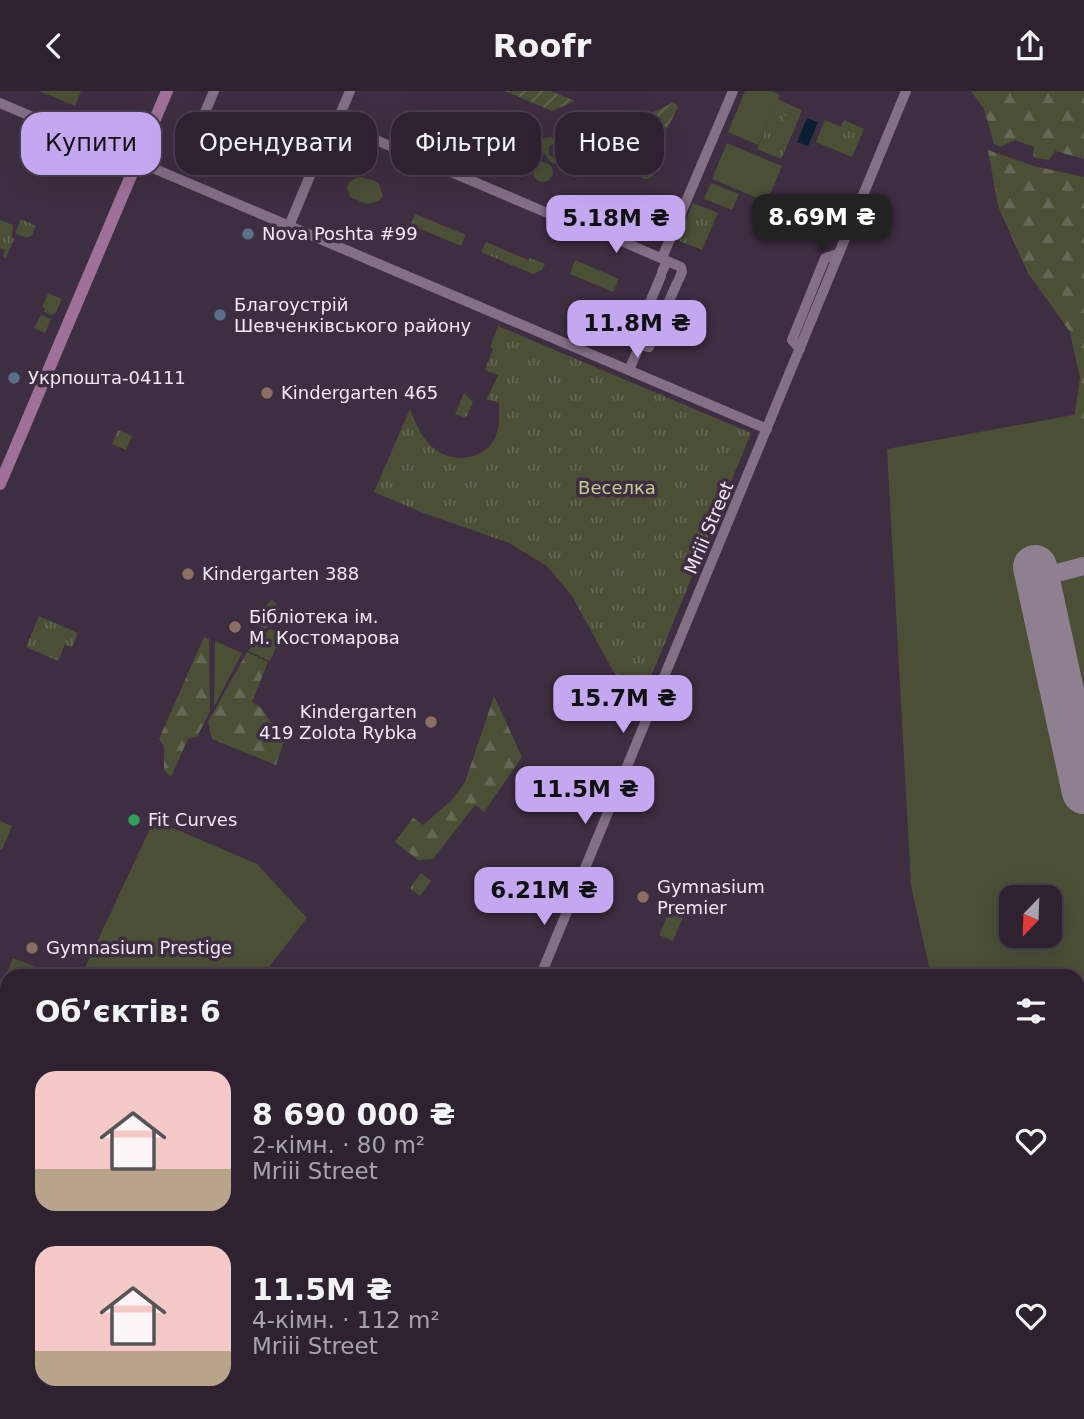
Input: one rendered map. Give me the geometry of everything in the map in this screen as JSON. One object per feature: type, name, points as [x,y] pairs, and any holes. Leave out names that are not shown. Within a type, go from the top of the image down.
[{"type":"main road","points":[[157,112],[166,91]]},
{"type":"main road","points":[[0,484],[131,175]]},
{"type":"street","points":[[205,112],[214,91]]},
{"type":"street","points":[[341,112],[350,91]]},
{"type":"street","points":[[377,140],[665,259],[681,267],[682,272],[649,347],[634,340],[661,276],[665,259],[733,91]]},
{"type":"street","name":"Mriii Street","points":[[543,969],[906,91]]},
{"type":"street","points":[[0,103],[21,112]]},
{"type":"street","points":[[161,171],[767,429]]},
{"type":"street","points":[[289,226],[310,175]]},
{"type":"street","points":[[661,276],[677,283]]},
{"type":"street","points":[[629,370],[640,345]]},
{"type":"green space","points":[[39,91],[81,91],[75,106]]},
{"type":"green space","points":[[505,91],[551,91],[575,101],[552,111]]},
{"type":"green space","points":[[745,91],[771,91],[780,95],[758,145],[728,132]]},
{"type":"green space","points":[[971,91],[1084,91],[1084,159],[1055,151],[1049,160],[1033,157],[1034,147],[1015,140],[1000,147],[994,144],[984,109]]},
{"type":"green space","points":[[778,99],[790,105],[783,122],[795,128],[781,159],[757,149]]},
{"type":"green space","points":[[674,102],[678,107],[667,129],[664,126],[664,112],[654,112]]},
{"type":"green space","points":[[790,105],[802,110],[795,128],[782,122]]},
{"type":"green space","points":[[825,120],[841,127],[844,120],[864,129],[852,157],[816,142]]},
{"type":"green space","points":[[551,137],[555,141],[549,147],[549,155],[555,158],[555,164],[550,162],[541,150],[541,139]]},
{"type":"green space","points":[[727,143],[782,166],[767,202],[712,179]]},
{"type":"green space","points":[[988,150],[1034,166],[1084,177],[1084,434],[1074,419],[1080,378],[1070,332],[1028,273],[998,206]]},
{"type":"green space","points":[[541,162],[547,163],[552,168],[552,176],[547,181],[539,181],[534,176],[541,175]]},
{"type":"green space","points":[[639,175],[653,175],[646,179]]},
{"type":"green space","points":[[358,177],[379,184],[383,196],[379,201],[367,204],[350,197],[347,187],[349,182]]},
{"type":"green space","points":[[711,183],[739,194],[732,210],[704,199]]},
{"type":"green space","points":[[693,203],[718,213],[702,250],[677,240]]},
{"type":"green space","points":[[415,214],[466,235],[461,246],[411,225]]},
{"type":"green space","points":[[21,219],[36,226],[32,235],[27,238],[15,233]]},
{"type":"green space","points":[[0,220],[13,225],[14,239],[6,258],[3,257],[5,250],[0,248]]},
{"type":"green space","points":[[486,242],[528,260],[530,258],[545,264],[542,270],[533,274],[481,252]]},
{"type":"green space","points":[[575,260],[619,279],[613,292],[570,274]]},
{"type":"green space","points":[[48,293],[62,299],[52,315],[44,312],[45,308],[42,307]]},
{"type":"green space","points":[[41,315],[51,319],[45,333],[34,328]]},
{"type":"green space","name":"Веселка","points":[[498,326],[751,433],[636,713],[572,596],[547,566],[509,543],[374,492],[410,409],[423,437],[443,454],[469,457],[492,444],[498,428],[499,403],[487,399],[498,375],[485,370]]},
{"type":"green space","points":[[464,393],[473,402],[466,418],[455,414]]},
{"type":"green space","points":[[1084,413],[1084,969],[929,969],[911,885],[887,449]]},
{"type":"green space","points":[[118,430],[132,436],[126,450],[112,444]]},
{"type":"green space","points":[[272,599],[283,613],[264,630],[254,619]]},
{"type":"green space","points":[[39,616],[78,633],[72,647],[65,645],[58,661],[26,647]]},
{"type":"green space","points":[[270,629],[282,634],[270,661],[248,651]]},
{"type":"green space","points":[[204,637],[209,639],[210,711],[197,737],[188,739],[171,777],[164,770],[164,746],[159,739]]},
{"type":"green space","points":[[215,641],[242,653],[214,707]]},
{"type":"green space","points":[[247,652],[268,662],[252,702],[261,708],[284,741],[276,765],[212,739],[208,722]]},
{"type":"green space","points":[[494,696],[522,757],[484,812],[475,805],[433,859],[418,860],[395,842],[413,818],[423,825],[451,801],[465,782]]},
{"type":"green space","points":[[154,820],[257,864],[307,918],[267,969],[84,969]]},
{"type":"green space","points":[[0,821],[12,826],[2,850],[0,849]]},
{"type":"green space","points":[[421,873],[431,881],[420,896],[410,888]]},
{"type":"green space","points":[[671,907],[685,913],[673,941],[659,935]]},
{"type":"green space","points":[[13,958],[41,969],[8,969]]},
{"type":"water","points":[[807,118],[818,122],[808,146],[797,142]]},
{"type":"taxiway","points":[[1042,596],[1042,586],[1049,575],[1084,566]]},
{"type":"runway","points":[[1035,567],[1084,792]]},
{"type":"place","name":"Nova Poshta #99","points":[[248,234]]},
{"type":"place","name":"Благоустрій Шевченківського району","points":[[220,315]]},
{"type":"place","name":"Укрпошта-04111","points":[[14,378]]},
{"type":"place","name":"Kindergarten 465","points":[[267,393]]},
{"type":"place","name":"Kindergarten 388","points":[[188,574]]},
{"type":"place","name":"Бібліотека ім. М. Костомарова","points":[[235,627]]},
{"type":"place","name":"Kindergarten 419 Zolota Rybka","points":[[431,722]]},
{"type":"place","name":"Fit Curves","points":[[134,820]]},
{"type":"place","name":"Gymnasium Premier","points":[[643,897]]},
{"type":"place","name":"Gymnasium Prestige","points":[[32,948]]}]
